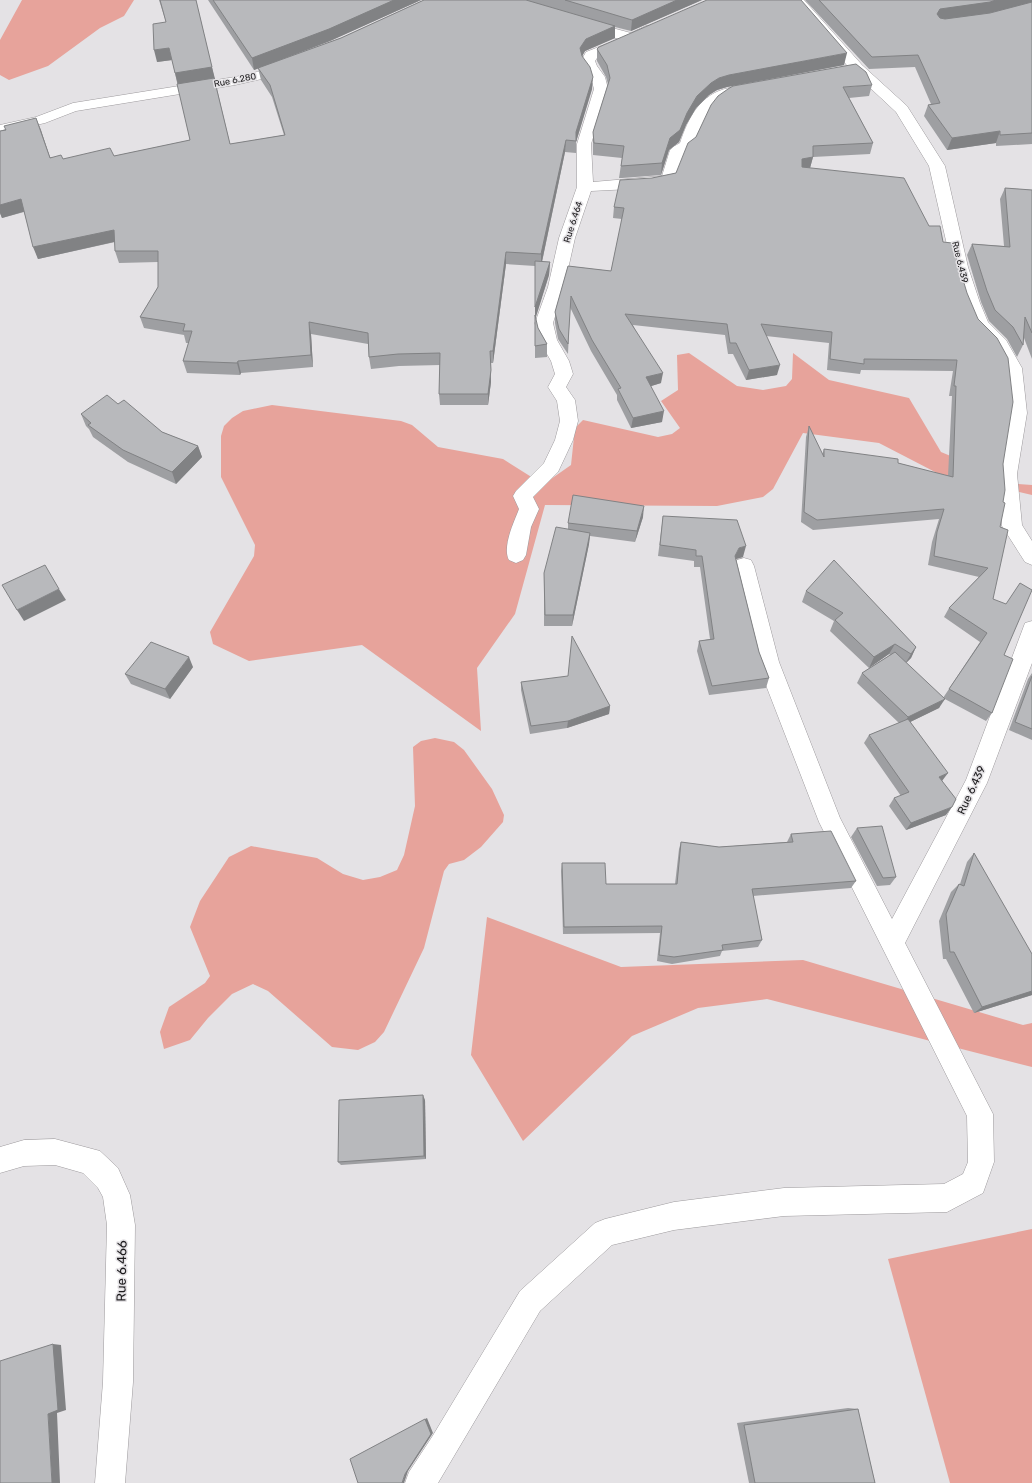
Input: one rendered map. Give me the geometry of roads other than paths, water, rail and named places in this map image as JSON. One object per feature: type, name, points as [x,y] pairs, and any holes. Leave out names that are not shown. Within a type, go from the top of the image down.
[{"type":"street","name":"Rue 6.439","points":[[797,0],[850,69],[902,109],[937,166],[960,267],[972,304],[981,325],[1000,344],[1013,368],[1018,413],[1008,474],[1012,526],[1032,557]]},
{"type":"street","points":[[573,21],[632,38]]},
{"type":"street","points":[[585,186],[584,144],[601,89],[598,77],[590,67],[588,61],[591,55],[660,25]]},
{"type":"street","name":"Rue 6.280","points":[[0,129],[40,120],[73,107],[235,81],[261,75],[303,60]]},
{"type":"street","name":"Rue 6.464","points":[[516,555],[521,527],[529,509],[523,496],[551,467],[564,440],[569,421],[566,400],[558,387],[564,374],[560,361],[548,340],[544,323],[556,287],[567,238],[585,186],[650,183],[668,180],[678,150],[687,146],[691,133],[702,113],[716,98],[727,92],[765,86]]},
{"type":"street","points":[[420,1483],[443,1448],[530,1301],[605,1233],[674,1216],[784,1202],[947,1198],[973,1183],[981,1162],[980,1114],[830,822],[768,662],[744,566]]},
{"type":"street","name":"Rue 6.439","points":[[892,944],[976,783],[1023,659],[1032,629]]},
{"type":"street","name":"Rue 6.466","points":[[0,1160],[24,1153],[55,1152],[90,1161],[108,1178],[116,1195],[122,1225],[119,1374],[110,1483]]}]
